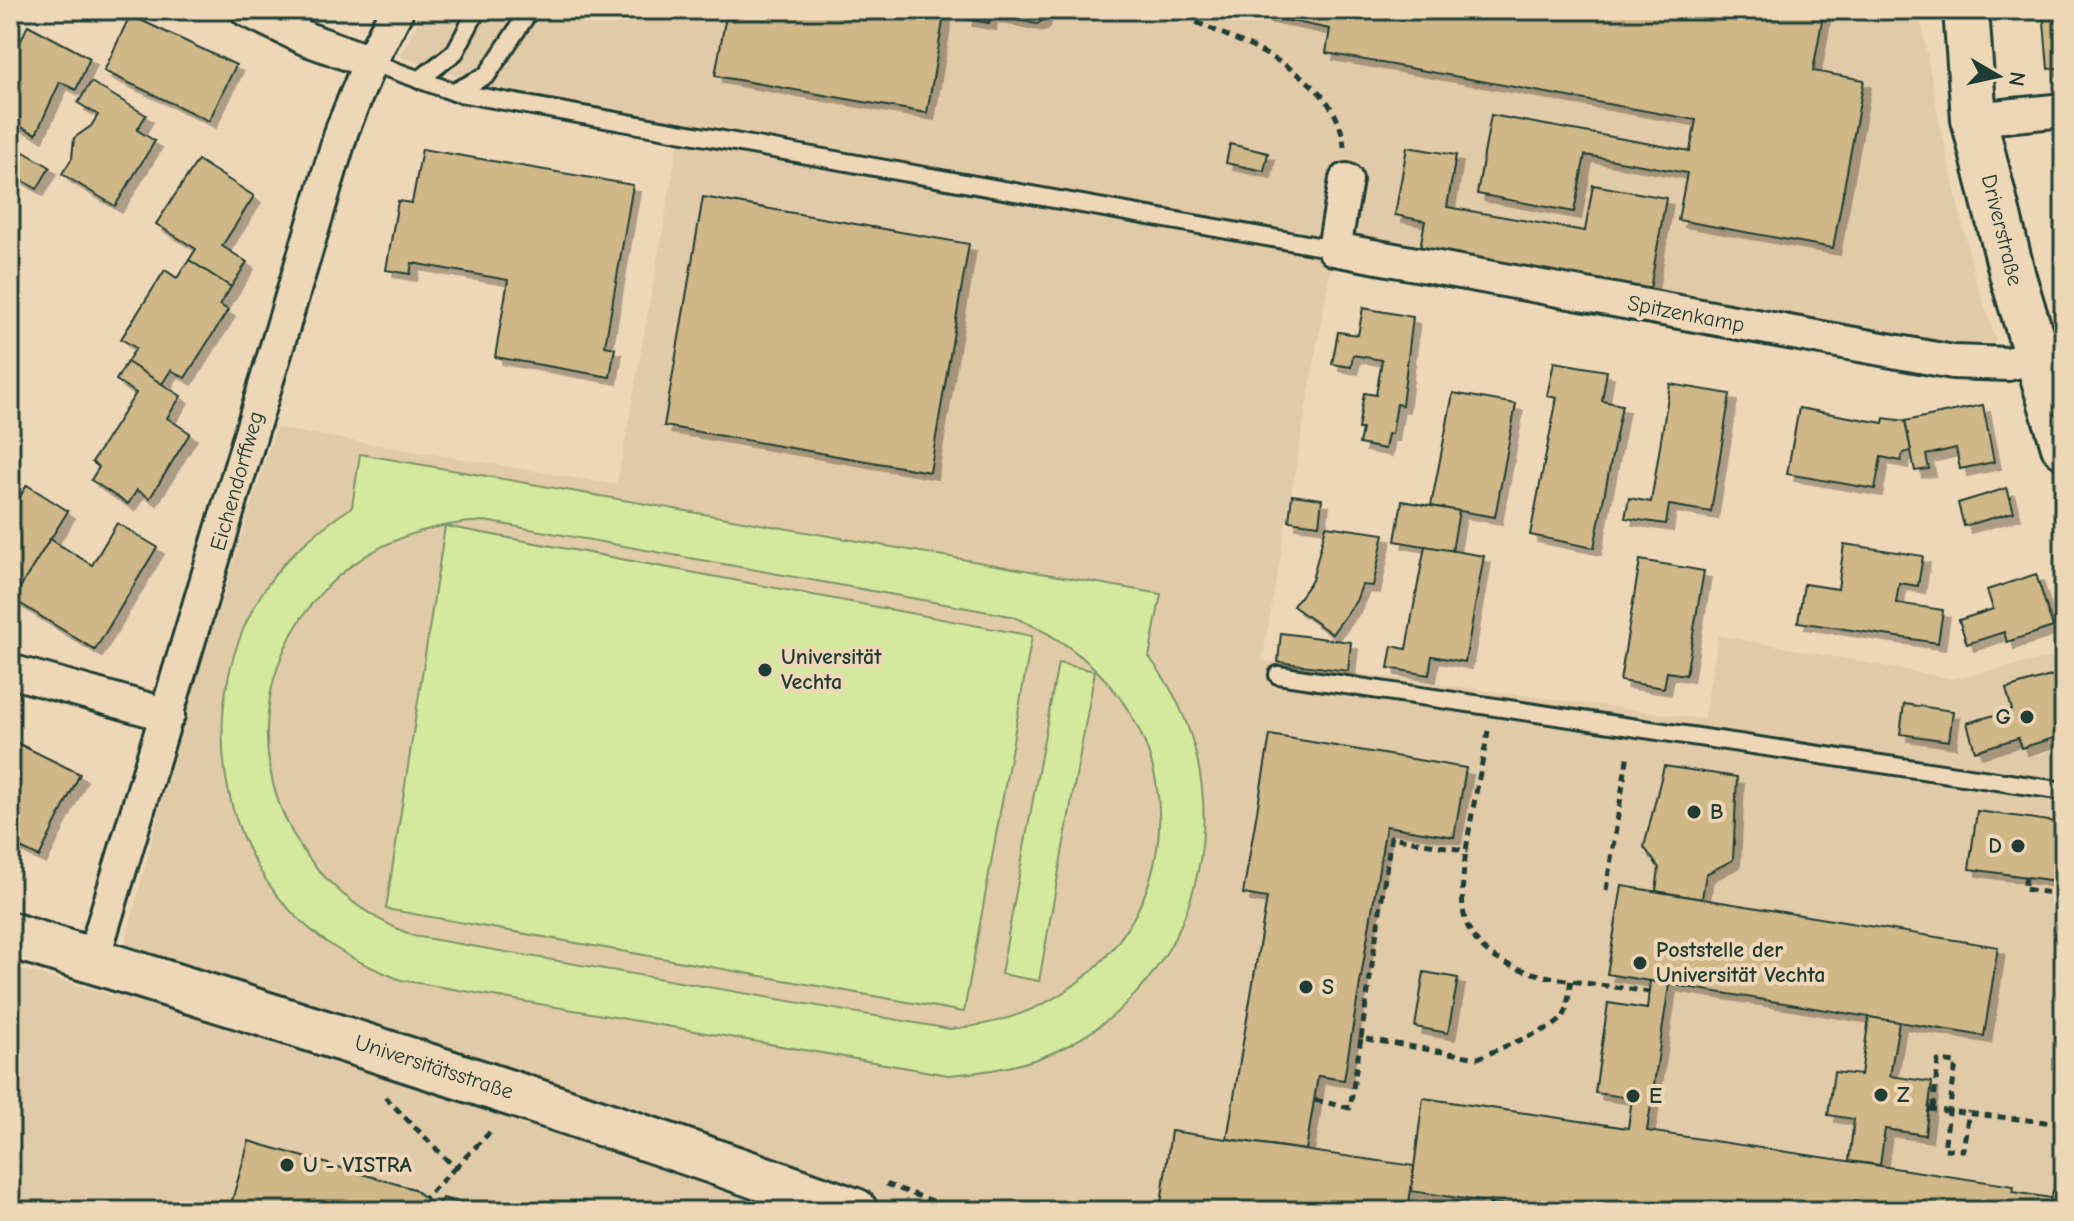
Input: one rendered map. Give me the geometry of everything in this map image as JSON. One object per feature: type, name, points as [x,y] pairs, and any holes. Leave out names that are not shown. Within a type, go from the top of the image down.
[{"type":"street","points":[[247,10],[307,39],[370,62]]},
{"type":"street","name":"Eichendorffweg","points":[[93,959],[342,130],[370,62],[397,10]]},
{"type":"street","name":"Driverstraße","points":[[1966,10],[1974,119],[2013,277],[2064,446]]},
{"type":"street","points":[[1974,119],[2064,110]]},
{"type":"street","points":[[1334,249],[1346,180]]},
{"type":"street","name":"Spitzenkamp","points":[[1334,249],[1953,362],[2008,364],[2038,356]]},
{"type":"street","points":[[10,671],[168,715]]},
{"type":"street","name":"Universitätsstraße","points":[[10,935],[649,1138],[855,1211]]},
{"type":"lane","points":[[419,80],[455,52],[477,10]]},
{"type":"lane","points":[[454,92],[487,75],[530,10]]},
{"type":"lane","points":[[370,62],[454,92],[1334,249]]},
{"type":"lane","points":[[1278,675],[2064,791]]},
{"type":"path","points":[[1196,10],[1194,21],[1303,75],[1342,124],[1346,180]]},
{"type":"path","points":[[1492,706],[1468,851],[1465,917],[1477,943],[1495,958],[1518,967],[1649,992]]},
{"type":"path","points":[[1606,890],[1633,728]]},
{"type":"path","points":[[1315,1100],[1350,1108],[1391,837],[1468,851]]},
{"type":"path","points":[[2026,877],[2024,889],[2064,895]]},
{"type":"path","points":[[1361,1038],[1478,1058],[1553,1026],[1563,1018],[1571,978]]},
{"type":"path","points":[[1969,1111],[1963,1150],[1944,1149],[1949,1110],[1956,1063],[1938,1061],[1931,1109],[1949,1110],[1969,1111],[2064,1124]]},
{"type":"path","points":[[381,1092],[455,1168]]},
{"type":"path","points":[[425,1198],[495,1127]]},
{"type":"path","points":[[1490,1211],[1491,1203]]},
{"type":"path","points":[[1408,1209],[1422,1211]]},
{"type":"shaded area","points":[[424,10],[1919,10],[1939,121],[1974,274],[1996,340],[1988,349],[1935,347],[482,85],[400,56]]},
{"type":"shaded area","name":"Universität Vechta","points":[[680,134],[1334,249],[1262,661],[1704,719],[1718,635],[1953,679],[2064,655],[2064,1211],[10,1211],[10,966],[112,995],[177,741],[276,428],[617,485]]},
{"type":"green space","points":[[360,454],[1161,594],[1149,657],[1179,707],[1197,761],[1203,816],[1198,872],[1181,925],[1153,973],[1114,1015],[1065,1047],[1008,1067],[948,1075],[401,980],[356,960],[331,945],[291,911],[260,871],[239,826],[226,778],[223,727],[228,677],[243,629],[268,584],[307,541],[352,507]],"holes":[[[485,521],[1011,616],[1084,659],[1132,716],[1156,781],[1157,848],[1136,913],[1094,968],[1032,1009],[950,1029],[414,936],[341,892],[293,833],[270,767],[270,698],[293,633],[337,577],[401,538]]]},
{"type":"green space","points":[[445,526],[1032,636],[964,1012],[386,909]]},
{"type":"green space","points":[[1058,663],[1095,671],[1039,981],[1001,974]]},
{"type":"building","points":[[727,10],[945,10],[927,113],[715,76]]},
{"type":"building","points":[[967,10],[1045,10],[1043,20],[1037,24],[990,15],[989,23],[965,19]]},
{"type":"building","points":[[1237,10],[1824,10],[1813,71],[1864,80],[1833,248],[1678,220],[1687,173],[1585,155],[1574,212],[1477,194],[1491,115],[1690,151],[1696,120],[1326,53],[1330,29]]},
{"type":"building","points":[[2043,10],[2064,10],[2064,67],[2048,69]]},
{"type":"building","points":[[130,15],[236,65],[209,121],[104,71]]},
{"type":"building","points":[[28,25],[90,58],[76,90],[60,82],[36,134],[10,122],[10,77],[17,62],[12,60]]},
{"type":"building","points":[[91,82],[146,115],[137,130],[155,141],[115,206],[62,174],[72,158],[74,138],[91,126],[98,115],[78,103]]},
{"type":"building","points":[[10,144],[50,167],[37,189],[10,173]]},
{"type":"building","points":[[1230,144],[1268,153],[1264,171],[1226,163]]},
{"type":"building","points":[[1407,147],[1456,155],[1447,207],[1585,231],[1593,185],[1666,198],[1650,289],[1420,248],[1425,221],[1395,215]]},
{"type":"building","points":[[422,149],[633,185],[605,346],[615,348],[610,377],[495,357],[508,280],[412,263],[410,274],[386,270],[398,201],[412,203]]},
{"type":"building","points":[[198,160],[254,196],[222,246],[247,262],[231,287],[189,260],[196,249],[156,224]]},
{"type":"building","points":[[703,197],[969,244],[930,472],[664,426]]},
{"type":"building","points":[[189,260],[231,287],[220,305],[228,310],[185,378],[171,370],[162,384],[127,362],[136,348],[121,339],[165,270],[177,278]]},
{"type":"building","points":[[1363,308],[1413,317],[1402,405],[1397,404],[1392,434],[1388,434],[1385,449],[1359,444],[1362,429],[1358,429],[1364,393],[1376,395],[1382,360],[1353,355],[1351,367],[1332,364],[1338,332],[1358,335]]},
{"type":"building","points":[[127,362],[181,396],[167,418],[190,433],[150,498],[137,490],[128,504],[91,480],[99,467],[92,462],[136,393],[116,380]]},
{"type":"building","points":[[1554,362],[1607,371],[1602,401],[1622,405],[1594,548],[1530,535],[1557,398],[1547,396]]},
{"type":"building","points":[[1670,384],[1730,394],[1711,512],[1669,505],[1666,524],[1625,518],[1629,498],[1651,502]]},
{"type":"building","points":[[1453,393],[1516,404],[1495,517],[1431,506]]},
{"type":"building","points":[[1983,405],[1994,462],[1960,469],[1956,448],[1926,455],[1929,469],[1915,471],[1905,421]]},
{"type":"building","points":[[1799,408],[1883,423],[1884,418],[1905,421],[1911,451],[1903,453],[1901,461],[1881,457],[1875,489],[1787,474]]},
{"type":"building","points":[[27,485],[68,511],[10,604],[10,537],[19,523],[10,518],[10,513]]},
{"type":"building","points":[[2007,488],[2014,512],[1964,526],[1958,503]]},
{"type":"building","points":[[1292,495],[1322,499],[1319,525],[1289,521]]},
{"type":"building","points":[[1402,501],[1459,511],[1452,551],[1395,541]]},
{"type":"building","points":[[117,523],[157,547],[95,650],[13,599],[50,539],[92,565]]},
{"type":"building","points":[[1326,526],[1384,534],[1373,586],[1362,585],[1356,601],[1332,634],[1293,606],[1312,580]]},
{"type":"building","points":[[1844,544],[1923,556],[1918,586],[1899,583],[1896,603],[1943,610],[1938,643],[1798,622],[1804,584],[1838,589]]},
{"type":"building","points":[[1425,546],[1484,556],[1465,662],[1432,656],[1429,675],[1388,668],[1392,646],[1406,649]]},
{"type":"building","points":[[1640,560],[1704,571],[1686,675],[1667,672],[1664,688],[1620,681]]},
{"type":"building","points":[[2036,574],[2053,627],[2007,642],[2004,632],[1967,644],[1959,620],[1993,609],[1987,590]]},
{"type":"building","points":[[1281,633],[1351,642],[1348,671],[1278,662]]},
{"type":"building","name":"G","points":[[2064,672],[2064,735],[2021,748],[2018,738],[1975,751],[1967,723],[2012,710],[2006,689]]},
{"type":"building","points":[[1904,704],[1953,711],[1949,741],[1900,734]]},
{"type":"building","name":"S","points":[[1270,735],[1466,768],[1454,837],[1386,826],[1344,1080],[1318,1076],[1306,1150],[1227,1139],[1267,898],[1243,894]]},
{"type":"building","points":[[13,741],[80,774],[39,857],[10,843],[10,748]]},
{"type":"building","name":"B","points":[[1664,766],[1737,777],[1733,860],[1706,874],[1702,899],[1656,891],[1659,868],[1644,847]]},
{"type":"building","name":"D","points":[[1977,811],[2064,823],[2064,882],[1969,869]]},
{"type":"building","points":[[1622,886],[1998,947],[1984,1036],[1607,974]]},
{"type":"building","points":[[1424,972],[1458,978],[1448,1033],[1415,1027]]},
{"type":"building","name":"E","points":[[1650,981],[1669,985],[1647,1131],[2014,1186],[2013,1192],[2051,1198],[2047,1211],[1546,1211],[1411,1191],[1423,1098],[1628,1128],[1632,1098],[1595,1093],[1608,1003],[1647,1009]]},
{"type":"building","name":"Z","points":[[1869,1017],[1899,1022],[1890,1076],[1932,1082],[1925,1135],[1885,1129],[1880,1165],[1849,1161],[1854,1119],[1828,1115],[1834,1072],[1861,1075]]},
{"type":"building","points":[[1171,1131],[1414,1166],[1408,1211],[1160,1211]]},
{"type":"building","name":"U - VISTRA","points":[[249,1141],[414,1189],[435,1207],[443,1198],[486,1211],[229,1211]]},
{"type":"building","points":[[2059,1173],[2064,1174],[2064,1211],[2047,1211]]},
{"type":"place","name":"Universität Vechta","points":[[765,670]]},
{"type":"place","name":"G","points":[[2027,717]]},
{"type":"place","name":"B","points":[[1694,812]]},
{"type":"place","name":"D","points":[[2018,846]]},
{"type":"place","name":"Poststelle der Universität Vechta","points":[[1640,963]]},
{"type":"place","name":"S","points":[[1306,987]]},
{"type":"place","name":"Z","points":[[1881,1095]]},
{"type":"place","name":"E","points":[[1633,1096]]},
{"type":"place","name":"U - VISTRA","points":[[287,1165]]}]
